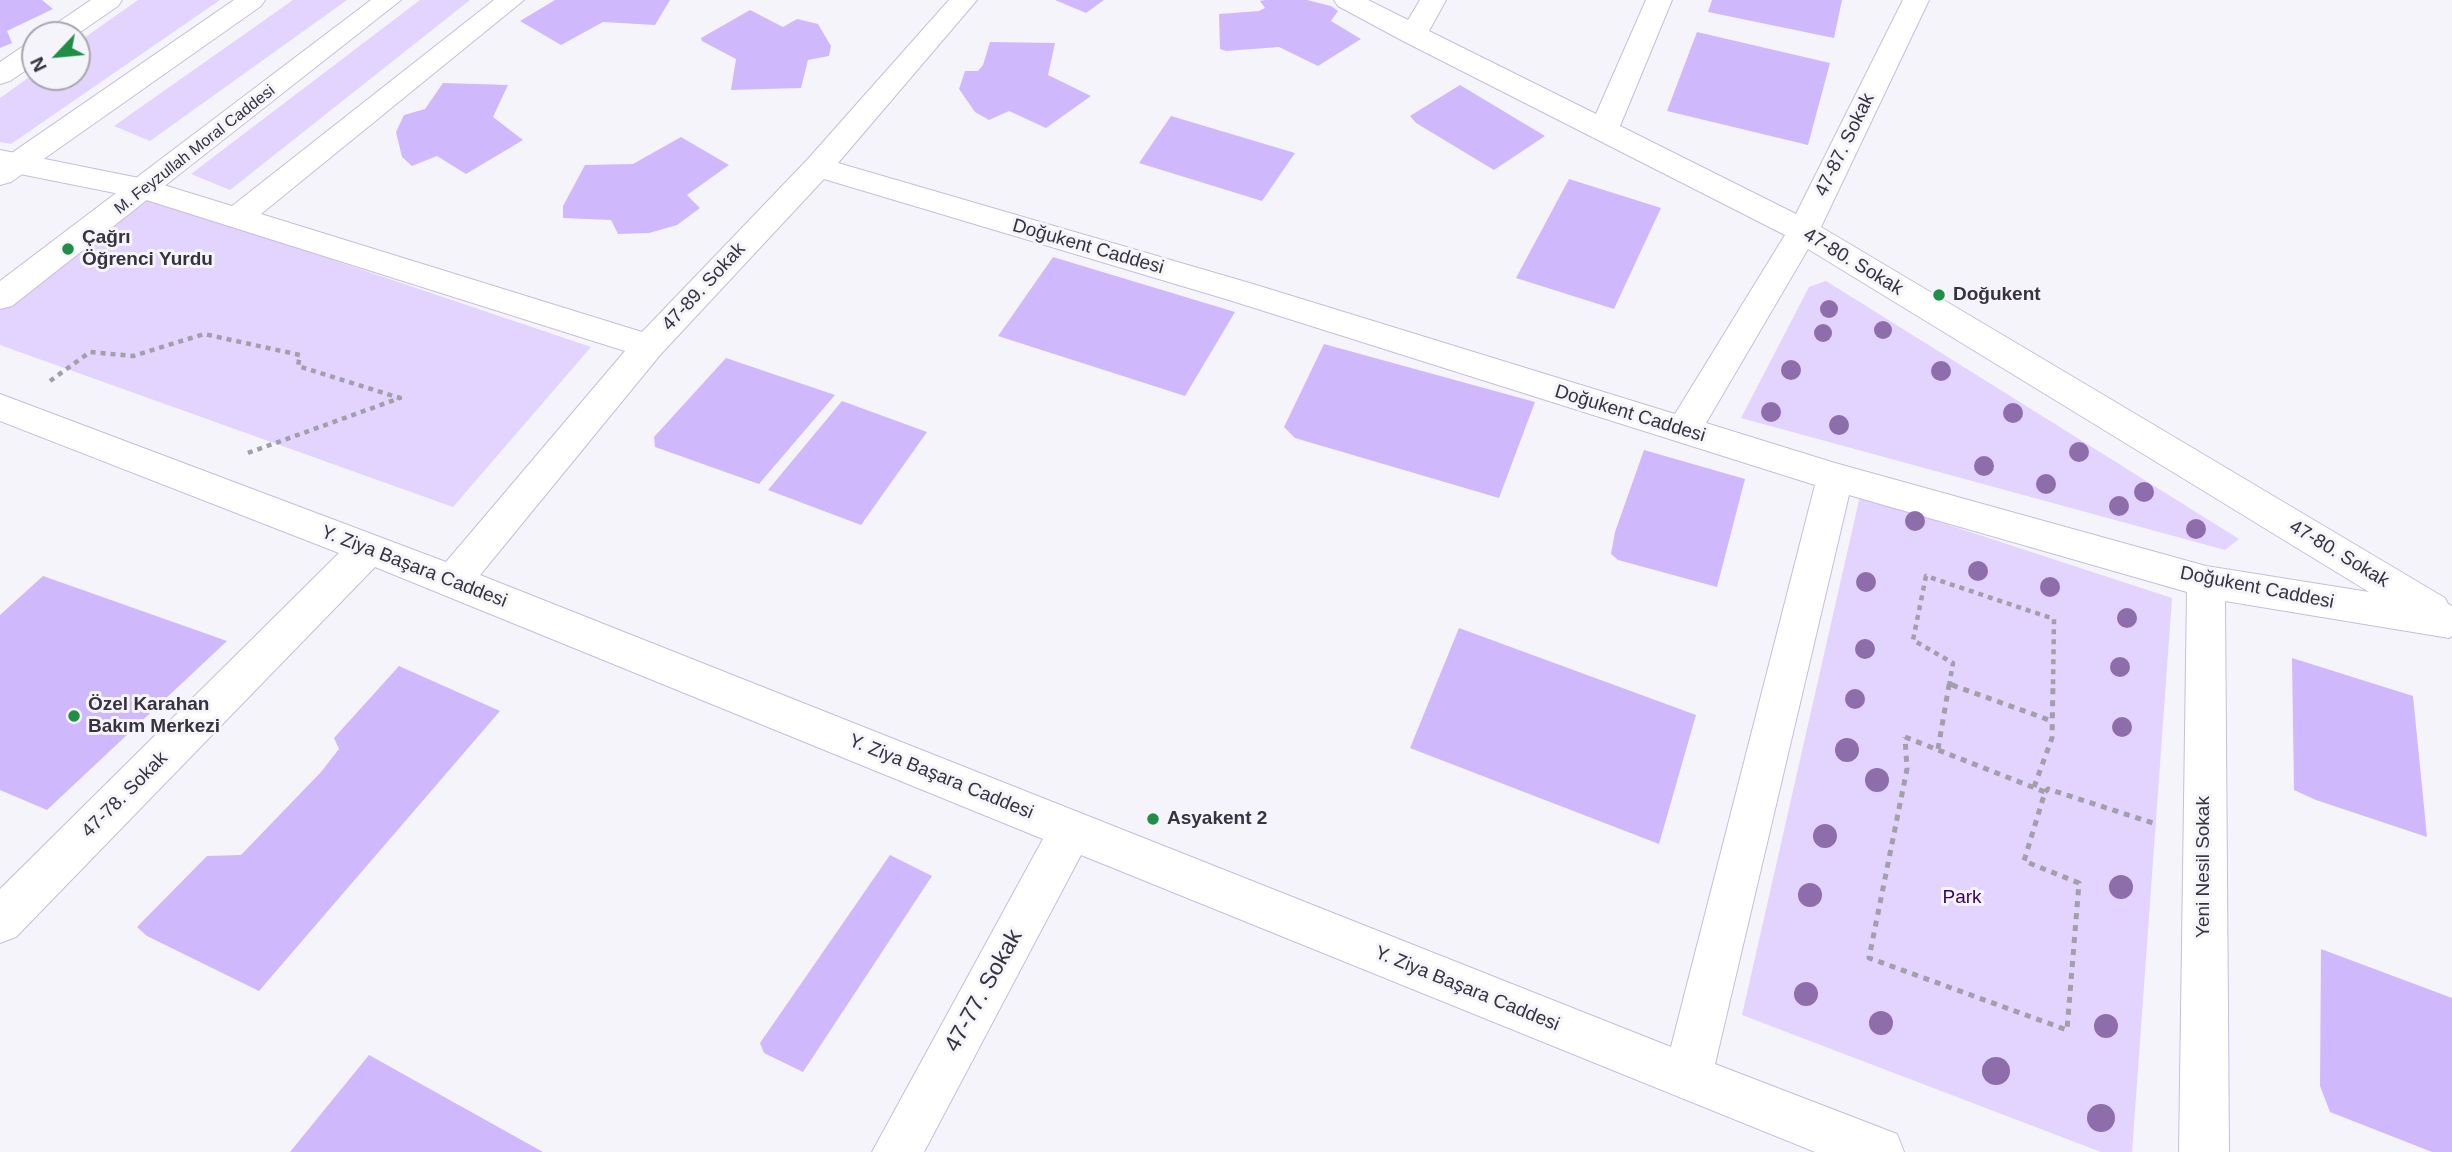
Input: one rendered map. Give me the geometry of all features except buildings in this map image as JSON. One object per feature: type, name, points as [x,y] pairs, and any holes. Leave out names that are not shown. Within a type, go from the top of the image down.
[{"type":"street","points":[[78,21],[109,0]]},
{"type":"street","points":[[5,166],[252,0]]},
{"type":"street","name":"M. Feyzullah Moral Caddesi","points":[[0,298],[388,0]]},
{"type":"street","points":[[236,218],[511,0]]},
{"type":"street","name":"47-89. Sokak","points":[[453,581],[649,346],[818,167],[964,0]]},
{"type":"street","name":"47-80. Sokak","points":[[1347,0],[1802,231],[2451,622]]},
{"type":"street","points":[[1413,35],[1433,0]]},
{"type":"street","points":[[1604,132],[1659,0]]},
{"type":"street","name":"47-87. Sokak","points":[[1683,431],[1802,231],[1916,0]]},
{"type":"street","points":[[0,75],[21,61]]},
{"type":"street","points":[[5,166],[144,190],[649,346]]},
{"type":"street","name":"Doğukent Caddesi","points":[[818,167],[1227,288],[1835,477],[2206,582],[2451,622]]},
{"type":"street","name":"Y. Ziya Başara Caddesi","points":[[5,409],[453,581],[1879,1152]]},
{"type":"street","points":[[1688,1077],[1835,477]]},
{"type":"street","name":"47-78. Sokak","points":[[0,921],[368,549]]},
{"type":"street","name":"Yeni Nesil Sokak","points":[[2204,1152],[2206,582]]},
{"type":"street","name":"47-77. Sokak","points":[[897,1152],[1072,830]]},
{"type":"path","points":[[5,409],[90,352],[133,356],[204,334],[300,355],[298,366],[400,398],[183,477]]},
{"type":"path","points":[[1938,749],[1953,663],[1913,640],[1926,576],[2054,619],[2052,738],[2034,787]]},
{"type":"path","points":[[1950,684],[2052,721]]},
{"type":"path","points":[[2045,792],[1905,737],[1907,769],[1869,958],[2067,1030],[2079,883],[2024,861],[2045,792],[2048,789],[2204,839]]},
{"type":"green space","points":[[138,0],[220,0],[91,89],[91,33]]},
{"type":"green space","points":[[293,0],[347,0],[150,141],[114,126]]},
{"type":"green space","points":[[420,0],[470,0],[230,190],[191,174]]},
{"type":"green space","points":[[21,83],[21,91],[88,91],[11,144],[0,142],[0,98]]},
{"type":"green space","points":[[146,197],[591,347],[453,507],[0,345],[0,305]]},
{"type":"green space","points":[[1826,281],[2239,539],[2225,550],[1741,418],[1809,287]]},
{"type":"green space","name":"Park","points":[[1860,496],[2172,598],[2132,1152],[2101,1152],[1742,1015]]},
{"type":"place","name":"Çağrı Öğrenci Yurdu","points":[[68,249]]},
{"type":"place","name":"Doğukent","points":[[1939,295]]},
{"type":"place","name":"Özel Karahan Bakım Merkezi","points":[[74,716]]},
{"type":"place","name":"Asyakent 2","points":[[1153,819]]}]
